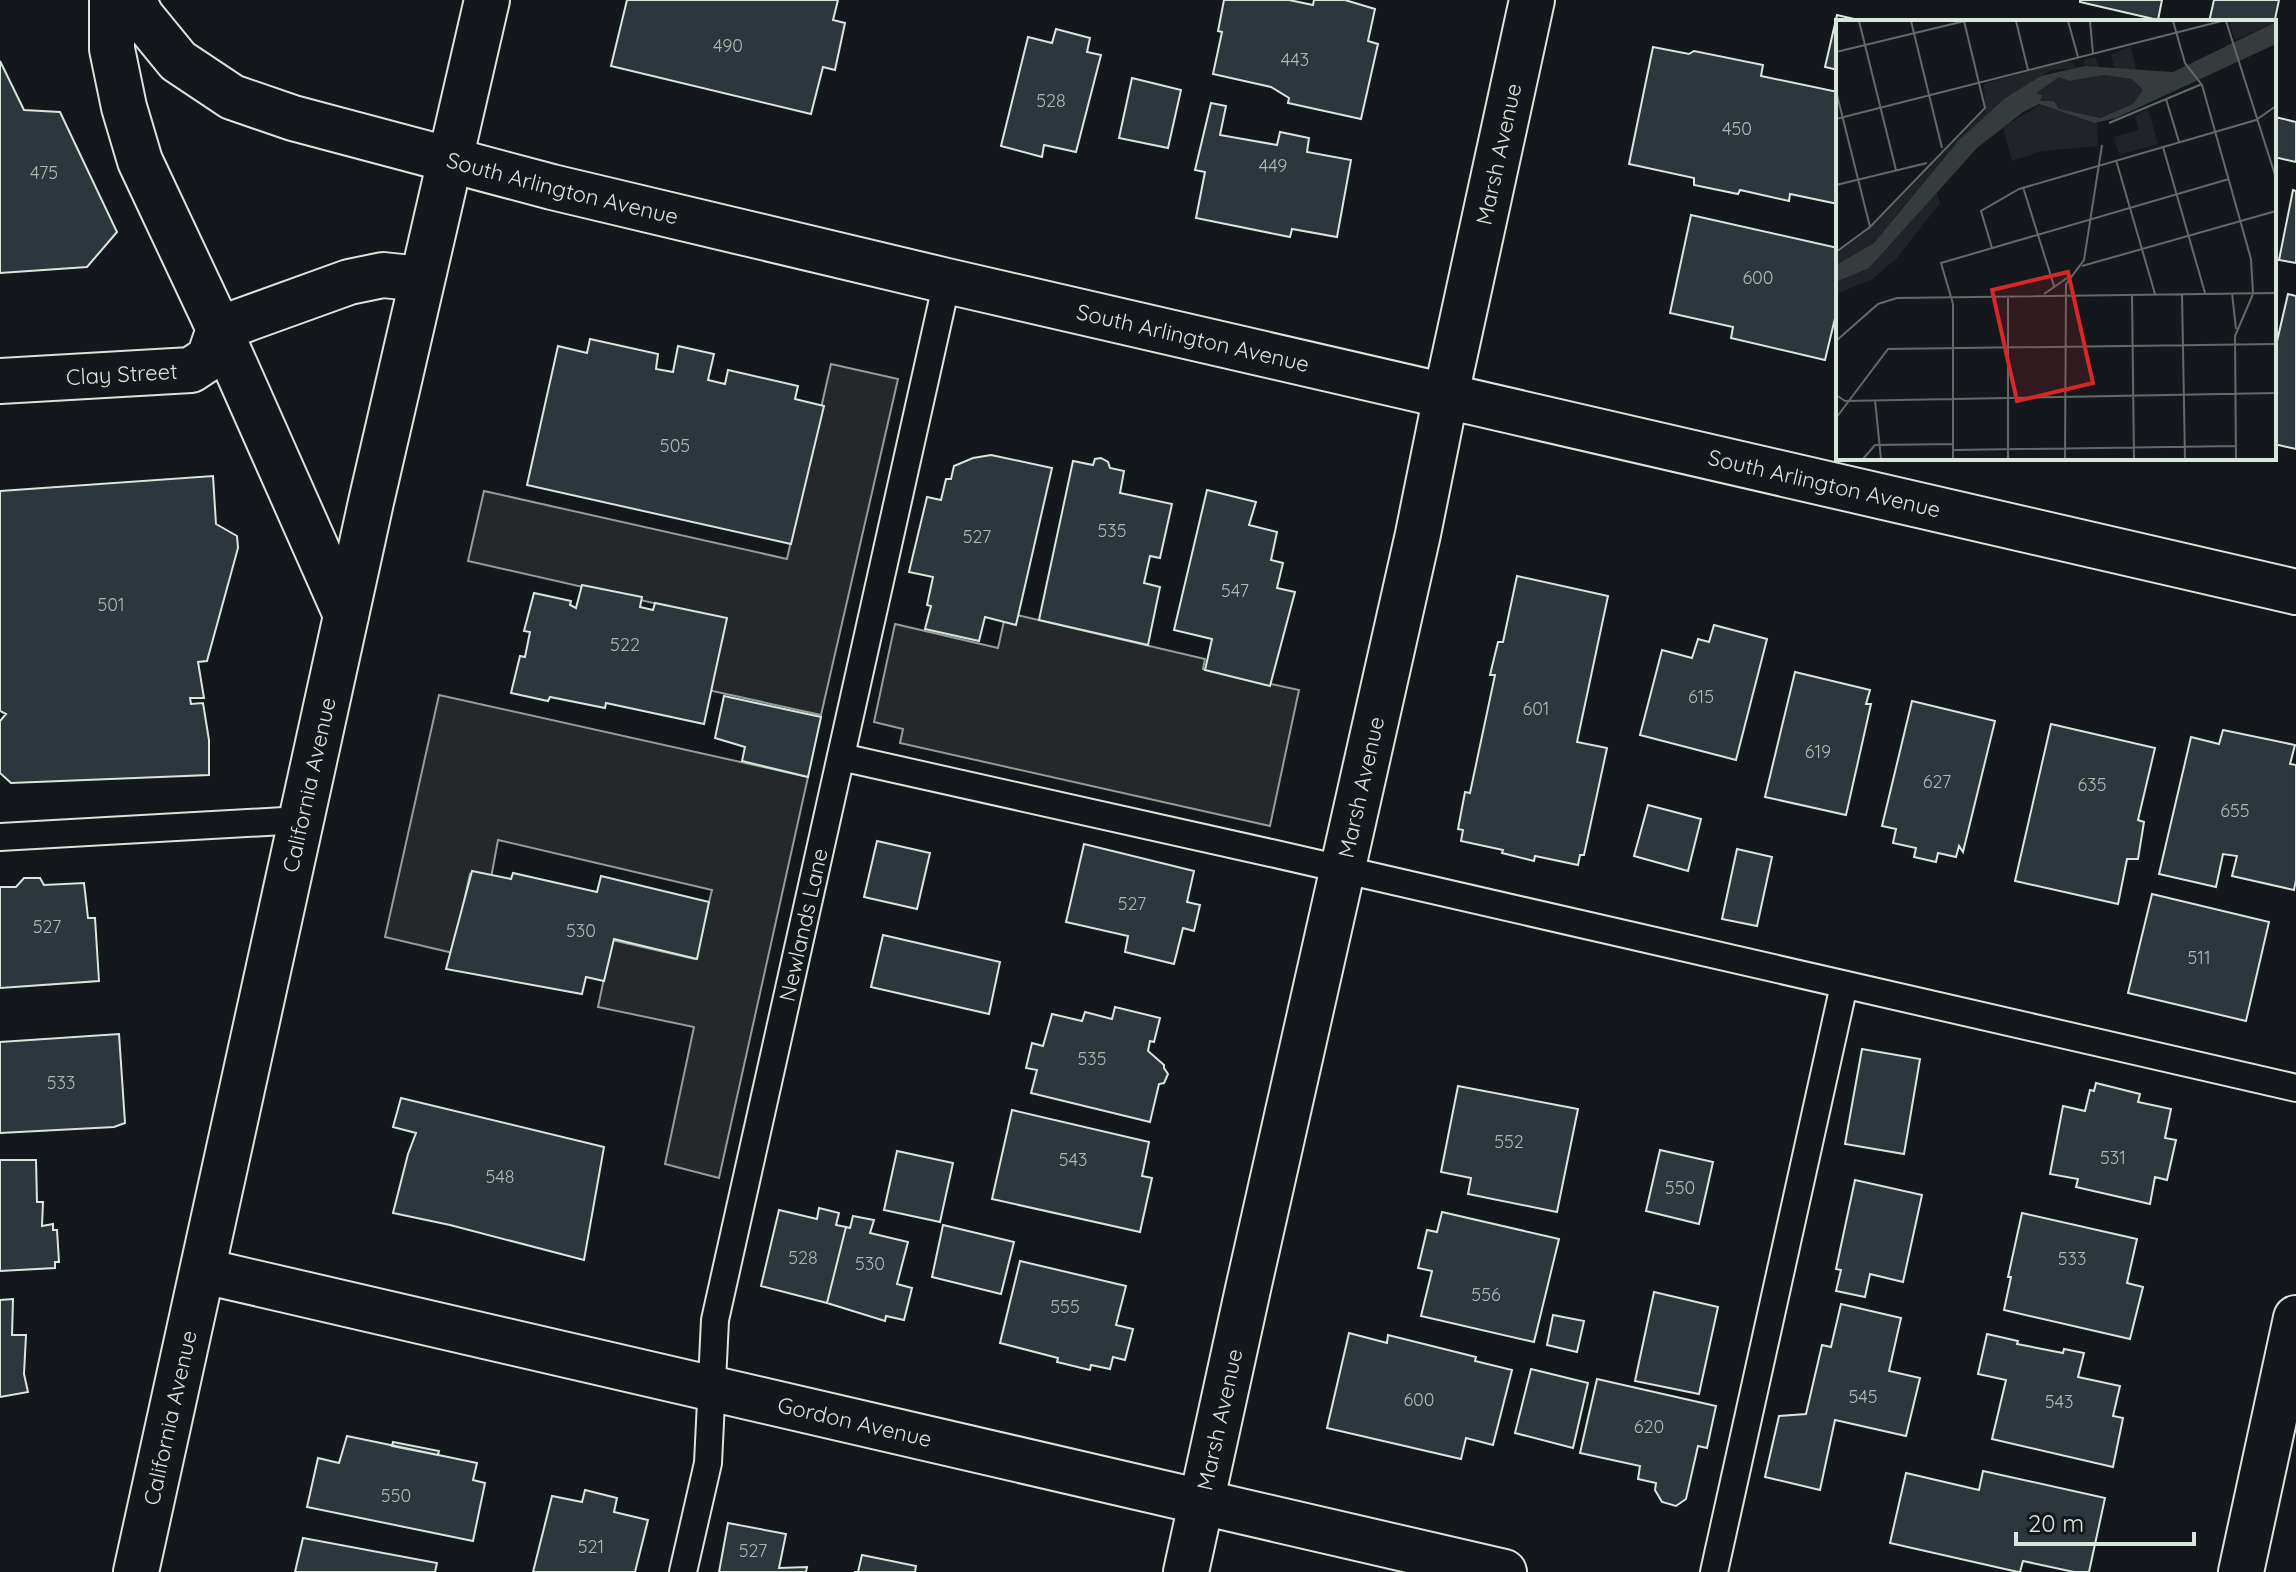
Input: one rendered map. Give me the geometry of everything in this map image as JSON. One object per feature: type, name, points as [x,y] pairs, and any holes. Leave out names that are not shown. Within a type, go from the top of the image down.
[{"type":"main road","points":[[112,0],[112,49],[124,107],[140,161],[219,329],[346,615]]},
{"type":"main road","name":"South Arlington Avenue","points":[[133,0],[142,17],[178,61],[232,97],[293,118],[552,187],[947,281],[2296,592]]},
{"type":"main road","name":"California Avenue","points":[[136,1572],[346,615],[487,0]]},
{"type":"main road","name":"Marsh Avenue","points":[[1186,1572],[1418,534],[1532,0]]},
{"type":"main road","points":[[219,329],[349,282],[383,275],[422,279]]},
{"type":"main road","name":"Clay Street","points":[[0,381],[191,370],[209,358],[219,329]]},
{"type":"main road","name":"Gordon Avenue","points":[[204,1271],[1504,1572]]},
{"type":"main road","points":[[2241,1572],[2296,1318]]},
{"type":"lane","name":"Newlands Lane","points":[[683,1572],[708,1463],[715,1320],[947,281]]},
{"type":"lane","points":[[841,757],[2296,1088]]},
{"type":"lane","points":[[0,837],[301,820]]},
{"type":"lane","points":[[1714,1572],[1844,985]]},
{"type":"shaded area","points":[[831,364],[898,379],[821,715],[708,690],[724,619],[468,561],[484,491],[787,559]]},
{"type":"shaded area","points":[[1017,615],[1205,659],[1203,669],[1299,690],[1270,826],[900,743],[903,729],[874,722],[895,624],[998,648],[1004,621]]},
{"type":"shaded area","points":[[439,695],[808,777],[719,1178],[665,1164],[694,1027],[598,1007],[612,940],[695,959],[712,890],[498,840],[491,878],[470,874],[453,953],[385,937]]},
{"type":"building","points":[[627,0],[838,0],[833,20],[845,23],[835,70],[823,67],[811,114],[611,66]]},
{"type":"building","points":[[1224,0],[1289,0],[1313,5],[1314,0],[1345,0],[1375,9],[1368,41],[1378,44],[1361,119],[1288,103],[1289,98],[1271,87],[1213,74],[1222,32],[1218,31]]},
{"type":"building","points":[[2080,0],[2162,0],[2158,20]]},
{"type":"building","points":[[2214,0],[2279,0],[2275,20],[2209,20]]},
{"type":"building","points":[[1837,15],[1858,20],[1836,20],[1836,70],[1825,67]]},
{"type":"building","points":[[1056,29],[1090,38],[1087,52],[1101,55],[1076,152],[1044,145],[1042,157],[1001,146],[1028,37],[1052,43]]},
{"type":"building","points":[[1653,47],[1689,54],[1694,51],[1763,65],[1761,76],[1836,92],[1836,204],[1790,194],[1789,201],[1740,190],[1738,194],[1694,185],[1694,178],[1629,164]]},
{"type":"building","points":[[0,61],[24,110],[60,112],[117,232],[87,267],[0,273]]},
{"type":"building","points":[[1132,78],[1181,90],[1168,148],[1119,138]]},
{"type":"building","points":[[1211,103],[1226,106],[1220,135],[1277,145],[1280,132],[1309,138],[1307,152],[1351,160],[1337,237],[1292,229],[1290,237],[1196,218],[1205,172],[1195,170]]},
{"type":"building","points":[[2276,117],[2296,122],[2296,162],[2276,157]]},
{"type":"building","points":[[2293,190],[2296,191],[2296,263],[2279,260]]},
{"type":"building","points":[[1691,215],[1836,248],[1836,314],[1825,360],[1731,338],[1733,327],[1670,313]]},
{"type":"building","points":[[2288,294],[2296,296],[2296,449],[2276,444],[2276,345]]},
{"type":"building","points":[[590,339],[658,354],[656,369],[673,372],[678,346],[714,354],[708,380],[725,384],[728,370],[798,386],[795,399],[824,406],[791,544],[527,485],[558,346],[587,353]]},
{"type":"building","points":[[991,455],[1052,468],[1016,625],[985,617],[979,641],[925,629],[931,606],[927,605],[933,577],[909,572],[927,497],[941,500],[946,479],[951,479],[954,466]]},
{"type":"building","points":[[1095,459],[1108,462],[1110,468],[1124,471],[1120,493],[1172,504],[1160,558],[1150,556],[1144,583],[1160,587],[1148,645],[1039,620],[1073,461],[1093,465]]},
{"type":"building","points":[[213,476],[216,524],[237,536],[238,548],[207,661],[198,662],[204,698],[190,698],[191,704],[203,703],[209,740],[209,775],[11,783],[0,773],[0,721],[6,714],[0,711],[0,491]]},
{"type":"building","points":[[1207,490],[1256,502],[1249,525],[1277,532],[1271,560],[1283,563],[1277,588],[1295,592],[1270,686],[1205,670],[1212,639],[1174,630]]},
{"type":"building","points":[[1517,576],[1608,596],[1577,742],[1607,748],[1584,855],[1580,855],[1578,865],[1535,856],[1534,861],[1502,853],[1503,850],[1461,841],[1463,830],[1458,829],[1465,792],[1470,793],[1495,675],[1490,675],[1498,642],[1503,642]]},
{"type":"building","points":[[582,585],[642,597],[640,607],[653,610],[655,603],[727,618],[704,724],[606,703],[605,708],[511,693],[520,656],[525,657],[530,632],[524,631],[534,593],[571,601],[570,605],[576,608]]},
{"type":"building","points":[[1714,625],[1767,639],[1736,760],[1640,735],[1662,650],[1692,658],[1698,639],[1709,642]]},
{"type":"building","points":[[1795,672],[1870,690],[1866,704],[1871,704],[1846,815],[1765,797]]},
{"type":"building","points":[[724,696],[821,717],[808,777],[742,761],[745,747],[715,738]]},
{"type":"building","points":[[1912,701],[1995,721],[1963,852],[1959,846],[1956,857],[1938,853],[1936,862],[1914,857],[1916,848],[1893,843],[1896,829],[1882,826]]},
{"type":"building","points":[[2051,724],[2155,748],[2138,820],[2144,822],[2138,859],[2127,859],[2118,904],[2015,881]]},
{"type":"building","points":[[2223,730],[2295,745],[2290,764],[2296,765],[2294,890],[2232,876],[2237,856],[2223,854],[2216,887],[2159,874],[2191,737],[2219,744]]},
{"type":"building","points":[[1648,805],[1701,819],[1688,871],[1634,856]]},
{"type":"building","points":[[877,841],[930,853],[917,909],[864,897]]},
{"type":"building","points":[[1084,844],[1194,871],[1187,902],[1200,905],[1194,931],[1183,928],[1174,964],[1125,952],[1128,936],[1066,922]]},
{"type":"building","points":[[1737,849],[1772,857],[1757,926],[1722,919]]},
{"type":"building","points":[[472,871],[511,879],[513,873],[597,892],[601,876],[709,902],[697,959],[614,939],[604,981],[586,977],[582,994],[446,969]]},
{"type":"building","points":[[24,878],[40,878],[44,885],[84,883],[88,918],[95,918],[99,981],[0,988],[0,887],[16,887]]},
{"type":"building","points":[[2152,894],[2269,922],[2246,1021],[2128,993]]},
{"type":"building","points":[[883,935],[1000,962],[989,1014],[871,987]]},
{"type":"building","points":[[1115,1007],[1160,1018],[1154,1042],[1150,1041],[1148,1051],[1164,1065],[1168,1074],[1164,1083],[1159,1084],[1150,1122],[1031,1093],[1037,1070],[1026,1068],[1032,1043],[1043,1046],[1052,1014],[1082,1021],[1085,1012],[1112,1019]]},
{"type":"building","points":[[119,1034],[125,1123],[114,1127],[0,1133],[0,1042]]},
{"type":"building","points":[[1862,1049],[1920,1059],[1904,1154],[1845,1144]]},
{"type":"building","points":[[2096,1083],[2140,1094],[2138,1102],[2171,1109],[2165,1138],[2176,1140],[2167,1180],[2155,1177],[2150,1204],[2076,1187],[2078,1179],[2050,1174],[2063,1106],[2085,1111],[2090,1090],[2094,1091]]},
{"type":"building","points":[[1458,1086],[1578,1109],[1557,1212],[1468,1194],[1471,1178],[1441,1172]]},
{"type":"building","points":[[401,1098],[604,1147],[584,1260],[393,1213],[416,1133],[393,1127]]},
{"type":"building","points":[[1012,1110],[1149,1142],[1142,1176],[1152,1178],[1140,1232],[992,1199]]},
{"type":"building","points":[[1660,1150],[1713,1162],[1699,1224],[1646,1211]]},
{"type":"building","points":[[897,1151],[953,1163],[940,1222],[884,1210]]},
{"type":"building","points":[[0,1160],[36,1160],[37,1202],[43,1202],[42,1226],[53,1224],[53,1230],[57,1230],[59,1262],[55,1262],[55,1268],[0,1271]]},
{"type":"building","points":[[1855,1180],[1922,1195],[1903,1282],[1870,1274],[1865,1297],[1836,1291],[1841,1270],[1836,1269]]},
{"type":"building","points":[[819,1208],[839,1213],[836,1225],[846,1227],[827,1303],[761,1286],[779,1210],[817,1219]]},
{"type":"building","points":[[1442,1212],[1559,1239],[1534,1342],[1421,1316],[1432,1271],[1418,1268],[1427,1230],[1437,1232]]},
{"type":"building","points":[[2022,1213],[2137,1239],[2127,1283],[2143,1287],[2130,1339],[2004,1310]]},
{"type":"building","points":[[853,1216],[874,1220],[870,1233],[908,1242],[897,1284],[912,1288],[904,1320],[886,1316],[885,1321],[827,1303],[846,1227],[850,1228]]},
{"type":"building","points":[[943,1225],[1014,1242],[1001,1294],[932,1277]]},
{"type":"building","points":[[1020,1261],[1126,1286],[1116,1325],[1133,1329],[1125,1360],[1113,1357],[1110,1369],[1091,1365],[1090,1370],[1000,1343]]},
{"type":"building","points":[[1654,1292],[1718,1307],[1699,1394],[1635,1381]]},
{"type":"building","points":[[13,1299],[12,1335],[26,1335],[24,1374],[28,1392],[0,1397],[0,1300]]},
{"type":"building","points":[[1841,1304],[1901,1318],[1889,1371],[1920,1378],[1906,1436],[1835,1420],[1820,1490],[1765,1477],[1779,1416],[1806,1414],[1822,1345],[1831,1347]]},
{"type":"building","points":[[1553,1315],[1584,1321],[1577,1352],[1547,1345]]},
{"type":"building","points":[[1349,1333],[1387,1343],[1388,1335],[1476,1357],[1475,1361],[1512,1370],[1493,1445],[1466,1438],[1461,1459],[1327,1428]]},
{"type":"building","points":[[1987,1334],[2018,1341],[2017,1344],[2063,1353],[2064,1349],[2084,1353],[2078,1377],[2120,1386],[2113,1416],[2123,1418],[2113,1467],[1992,1439],[2006,1380],[1978,1374]]},
{"type":"building","points":[[1531,1369],[1588,1383],[1573,1448],[1515,1433]]},
{"type":"building","points":[[1597,1379],[1716,1406],[1707,1448],[1698,1446],[1686,1499],[1676,1506],[1662,1502],[1655,1490],[1656,1483],[1638,1479],[1640,1466],[1580,1453]]},
{"type":"building","points":[[347,1436],[477,1463],[473,1480],[485,1483],[473,1541],[307,1507],[318,1458],[339,1463]]},
{"type":"building","points":[[393,1442],[439,1451],[438,1455],[392,1446]]},
{"type":"building","points":[[1983,1471],[2105,1498],[2089,1572],[2074,1572],[2023,1561],[2018,1572],[1890,1543],[1906,1473],[1979,1490]]},
{"type":"building","points":[[585,1490],[617,1498],[614,1512],[648,1520],[635,1572],[533,1572],[552,1496],[582,1502]]},
{"type":"building","points":[[728,1523],[786,1534],[779,1568],[807,1567],[806,1572],[719,1572]]},
{"type":"building","points":[[303,1538],[437,1563],[435,1572],[295,1572]]},
{"type":"building","points":[[862,1555],[916,1566],[915,1572],[858,1572]]}]
